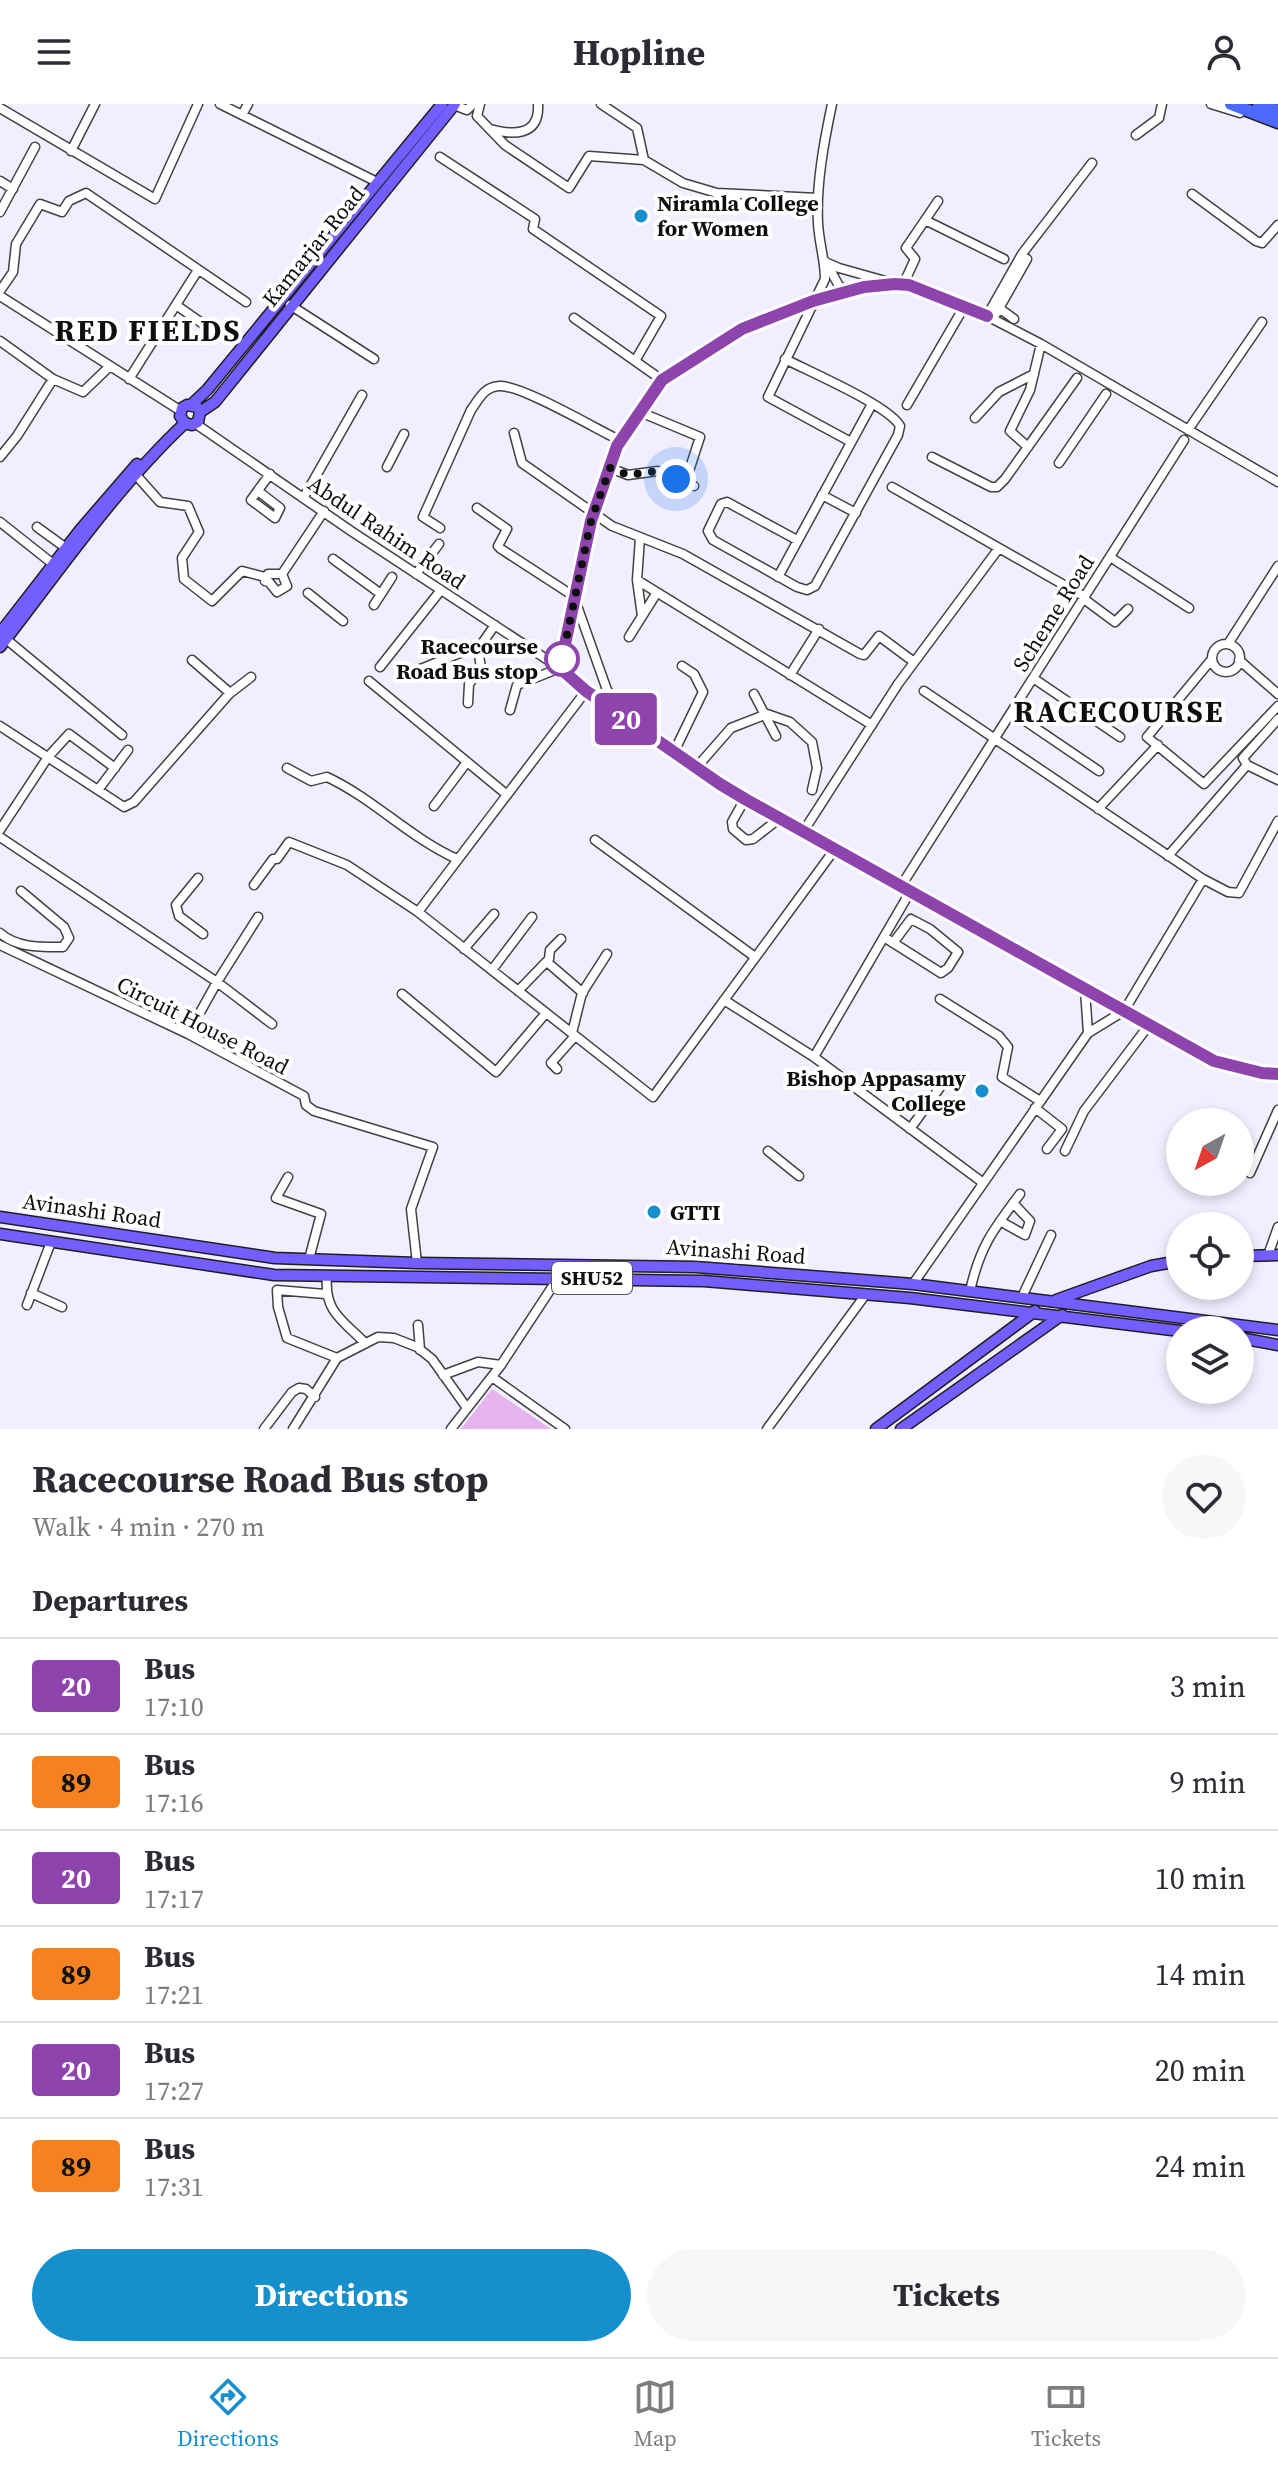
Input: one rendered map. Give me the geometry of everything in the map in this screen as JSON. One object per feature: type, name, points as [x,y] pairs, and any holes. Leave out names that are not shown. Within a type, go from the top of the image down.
[{"type":"highway","points":[[1231,104],[1278,124]]},
{"type":"highway","points":[[1259,104],[1278,111]]},
{"type":"main road","name":"Kamarjar Road","points":[[2,640],[53,564],[108,496],[186,416],[442,104]]},
{"type":"main road","name":"Kamarjar Road","points":[[186,416],[197,407],[200,412],[215,402],[290,305],[455,105]]},
{"type":"main road","points":[[2,640],[186,416]]},
{"type":"main road","name":"Avinashi Road","points":[[0,1217],[275,1258],[696,1267],[913,1284],[1278,1330]]},
{"type":"main road","name":"Avinashi Road","points":[[1,1237],[274,1275],[704,1281],[866,1294],[1166,1329]]},
{"type":"main road","points":[[876,1429],[1052,1301],[1166,1263]]},
{"type":"main road","points":[[1106,1283],[1098,1295],[1099,1308],[1114,1323]]},
{"type":"main road","points":[[901,1429],[1077,1304]]},
{"type":"main road","points":[[1254,1341],[1278,1345]]},
{"type":"street","points":[[71,151],[95,104]]},
{"type":"street","points":[[0,108],[155,199],[198,104]]},
{"type":"street","points":[[220,104],[377,182]]},
{"type":"street","points":[[242,115],[248,104]]},
{"type":"street","points":[[455,105],[467,110],[473,104]]},
{"type":"street","points":[[480,104],[477,116],[505,145],[569,188],[589,156],[644,160],[683,183],[717,193],[818,198]]},
{"type":"street","points":[[489,129],[513,135],[522,133],[532,124],[539,111],[538,104]]},
{"type":"street","points":[[601,104],[637,128],[644,160]]},
{"type":"street","points":[[832,104],[818,198],[819,247],[835,280],[848,291]]},
{"type":"street","points":[[1136,135],[1159,118],[1162,104]]},
{"type":"street","points":[[1211,104],[1278,124]]},
{"type":"street","points":[[0,212],[35,147]]},
{"type":"street","points":[[440,157],[535,219],[533,229],[661,316],[635,361]]},
{"type":"street","points":[[990,317],[1022,254],[1092,163]]},
{"type":"street","points":[[0,181],[13,189]]},
{"type":"street","points":[[0,293],[13,272],[16,244],[40,204],[62,212],[69,201],[86,193],[246,302]]},
{"type":"street","points":[[1192,194],[1256,241],[1262,243],[1278,225]]},
{"type":"street","points":[[510,710],[517,685],[560,668],[594,513],[621,441],[662,380],[742,329],[813,301],[848,291],[899,284],[915,259],[906,248],[938,201]]},
{"type":"street","points":[[925,220],[1004,259]]},
{"type":"street","points":[[990,317],[999,308],[1027,259]]},
{"type":"street","points":[[825,262],[899,284],[990,317],[1278,482]]},
{"type":"street","points":[[825,262],[823,286],[768,397],[851,442]]},
{"type":"street","points":[[129,379],[198,270]]},
{"type":"street","name":"Abdul Rahim Road","points":[[0,293],[560,668],[586,691],[745,799],[1214,1061],[1278,1074]]},
{"type":"street","points":[[176,305],[216,333]]},
{"type":"street","points":[[290,305],[374,359]]},
{"type":"street","points":[[907,405],[964,307]]},
{"type":"street","points":[[999,308],[1014,319]]},
{"type":"street","points":[[574,318],[662,380]]},
{"type":"street","points":[[1188,430],[1262,322]]},
{"type":"street","points":[[0,341],[53,379],[83,392],[110,366]]},
{"type":"street","points":[[1028,447],[1010,431],[1030,390],[1041,344]]},
{"type":"street","points":[[785,359],[895,417],[900,426],[898,435],[815,586],[807,590],[778,577],[713,540],[708,531],[721,504],[727,502],[797,540]]},
{"type":"street","points":[[975,418],[999,392],[1034,374]]},
{"type":"street","points":[[932,457],[991,487],[997,487],[1077,378]]},
{"type":"street","points":[[0,457],[53,379]]},
{"type":"street","points":[[440,528],[423,517],[471,410],[490,388],[512,387],[621,441]]},
{"type":"street","points":[[1059,463],[1106,394]]},
{"type":"street","points":[[304,497],[362,395]]},
{"type":"street","points":[[778,577],[872,404]]},
{"type":"street","points":[[640,412],[700,437],[688,474]]},
{"type":"street","points":[[514,433],[522,463],[612,526],[683,554],[864,655],[879,636],[914,662]]},
{"type":"street","points":[[387,467],[404,434]]},
{"type":"street","name":"Scheme Road","points":[[901,886],[1184,440]]},
{"type":"street","points":[[610,468],[628,475],[658,471],[694,486]]},
{"type":"street","points":[[258,491],[270,474]]},
{"type":"street","points":[[136,475],[160,502],[188,506],[199,532],[182,558],[184,579],[212,601],[242,571],[265,577],[268,574],[282,574]]},
{"type":"street","points":[[892,487],[1084,598],[1117,622],[1128,609]]},
{"type":"street","points":[[822,495],[856,513]]},
{"type":"street","points":[[477,508],[507,529],[498,546],[501,549],[575,597],[607,690],[627,719]]},
{"type":"street","points":[[282,574],[324,511]]},
{"type":"street","points":[[0,522],[53,564]]},
{"type":"street","points":[[37,527],[66,548]]},
{"type":"street","points":[[640,538],[637,580],[642,616]]},
{"type":"street","points":[[416,574],[439,544]]},
{"type":"street","points":[[803,832],[914,662],[999,548]]},
{"type":"street","points":[[1110,557],[1189,608]]},
{"type":"street","points":[[333,559],[381,594]]},
{"type":"street","points":[[1278,566],[1228,644],[1217,647],[1212,659],[1147,737],[1204,784],[1278,706]]},
{"type":"street","points":[[265,577],[265,581],[277,592],[287,586],[282,574]]},
{"type":"street","points":[[374,605],[392,577]]},
{"type":"street","points":[[637,580],[872,725]]},
{"type":"street","points":[[380,667],[441,590]]},
{"type":"street","points":[[308,593],[343,621]]},
{"type":"street","points":[[629,637],[656,594]]},
{"type":"street","points":[[468,703],[469,684],[481,668],[478,649],[495,625]]},
{"type":"street","points":[[790,675],[819,629]]},
{"type":"street","points":[[2,640],[122,735]]},
{"type":"street","points":[[1228,644],[1237,649],[1239,660],[1278,694]]},
{"type":"street","points":[[420,669],[455,657],[466,649],[478,649]]},
{"type":"street","points":[[1212,659],[1215,667],[1224,672],[1233,670],[1239,660]]},
{"type":"street","points":[[192,660],[230,693]]},
{"type":"street","points":[[674,752],[703,692],[694,674],[682,666]]},
{"type":"street","points":[[1,727],[124,807],[134,802],[230,693],[251,677]]},
{"type":"street","points":[[1033,678],[1120,737]]},
{"type":"street","points":[[369,681],[506,794]]},
{"type":"street","points":[[418,912],[586,691]]},
{"type":"street","points":[[924,691],[1168,856],[1228,892],[1239,893],[1278,821]]},
{"type":"street","points":[[754,694],[776,736]]},
{"type":"street","points":[[1012,712],[1099,771]]},
{"type":"street","points":[[696,768],[731,728],[765,715],[790,722],[812,742],[817,768],[812,790]]},
{"type":"street","points":[[1278,719],[1243,758],[1247,765],[1278,780]]},
{"type":"street","points":[[0,830],[48,757],[69,734],[115,768]]},
{"type":"street","points":[[1098,809],[1158,745]]},
{"type":"street","points":[[98,790],[128,750]]},
{"type":"street","points":[[434,806],[467,762]]},
{"type":"street","points":[[1168,856],[1247,765]]},
{"type":"street","points":[[287,768],[311,781],[327,777],[351,788],[436,849],[457,859]]},
{"type":"street","points":[[745,799],[732,822],[733,829],[746,840],[753,839],[780,818]]},
{"type":"street","points":[[0,837],[217,982],[272,1024]]},
{"type":"street","points":[[595,840],[755,957]]},
{"type":"street","points":[[254,885],[289,842],[347,865],[418,912],[653,1097],[835,849]]},
{"type":"street","points":[[198,878],[176,905],[179,916],[203,934]]},
{"type":"street","points":[[913,1284],[1088,1033],[1124,1011],[1203,879]]},
{"type":"street","points":[[0,933],[33,947],[63,947],[69,938],[64,927],[21,891]]},
{"type":"street","points":[[814,1057],[910,892]]},
{"type":"street","points":[[464,949],[494,914]]},
{"type":"street","points":[[188,1034],[258,917]]},
{"type":"street","points":[[492,970],[532,917]]},
{"type":"street","points":[[884,937],[893,943],[941,973],[958,952],[930,929],[911,919],[893,943]]},
{"type":"street","points":[[518,991],[547,962],[550,950],[561,939]]},
{"type":"street","name":"Circuit House Road","points":[[0,945],[188,1034],[304,1096],[306,1105],[314,1111],[433,1147],[411,1209],[417,1263]]},
{"type":"street","points":[[557,1069],[551,1063],[574,1034],[583,993],[607,954]]},
{"type":"street","points":[[547,962],[583,993]]},
{"type":"street","points":[[1085,990],[1088,1033]]},
{"type":"street","points":[[402,994],[496,1072],[546,1013]]},
{"type":"street","points":[[940,999],[999,1036],[1008,1047],[1002,1077],[1038,1104],[1062,1129],[1047,1149]]},
{"type":"street","points":[[724,1000],[814,1057],[982,1182]]},
{"type":"street","points":[[1065,1151],[1084,1111],[1149,1025]]},
{"type":"street","points":[[910,1129],[941,1086]]},
{"type":"street","points":[[1254,1164],[1278,1110]]},
{"type":"street","points":[[768,1151],[799,1176]]},
{"type":"street","points":[[288,1177],[276,1198],[321,1214],[309,1259]]},
{"type":"street","points":[[970,1291],[977,1261],[987,1238],[1020,1194]]},
{"type":"street","points":[[1000,1221],[1025,1235],[1030,1221],[1013,1203]]},
{"type":"street","points":[[1273,1255],[1278,1227]]},
{"type":"street","points":[[1022,1297],[1051,1235]]},
{"type":"street","points":[[27,1305],[51,1242]]},
{"type":"street","points":[[327,1276],[325,1294],[329,1307],[364,1342]]},
{"type":"street","points":[[451,1429],[501,1365],[558,1278]]},
{"type":"street","points":[[325,1294],[277,1290],[278,1307],[287,1338],[337,1358]]},
{"type":"street","points":[[31,1293],[62,1307]]},
{"type":"street","points":[[767,1429],[866,1294]]},
{"type":"street","points":[[418,1325],[420,1350]]},
{"type":"street","points":[[293,1429],[337,1358],[378,1337],[407,1341],[432,1359],[467,1408]]},
{"type":"street","points":[[443,1375],[478,1362],[501,1365]]},
{"type":"street","points":[[492,1377],[565,1429]]},
{"type":"street","points":[[264,1429],[292,1392],[299,1388],[306,1389],[315,1397]]},
{"type":"shaded area","points":[[492,1389],[551,1429],[461,1429]]},
{"type":"bus line","name":"20","points":[[987,316],[909,285],[864,287],[813,301],[742,329],[662,380],[617,446],[591,521],[560,668],[586,691],[745,799],[1214,1061],[1278,1074]]},
{"type":"place","name":"Niramla College for Women","points":[[641,216]]},
{"type":"place","name":"Racecourse Road Bus stop","points":[[562,659]]},
{"type":"place","name":"Bishop Appasamy College","points":[[982,1091]]},
{"type":"place","name":"GTTI","points":[[654,1212]]},
{"type":"district","name":"RED FIELDS","points":[[148,331]]},
{"type":"district","name":"RACECOURSE","points":[[1119,712]]},
{"type":"route","points":[[562,659],[560,668],[591,521],[610,468],[628,475],[658,471],[676,479]]}]
